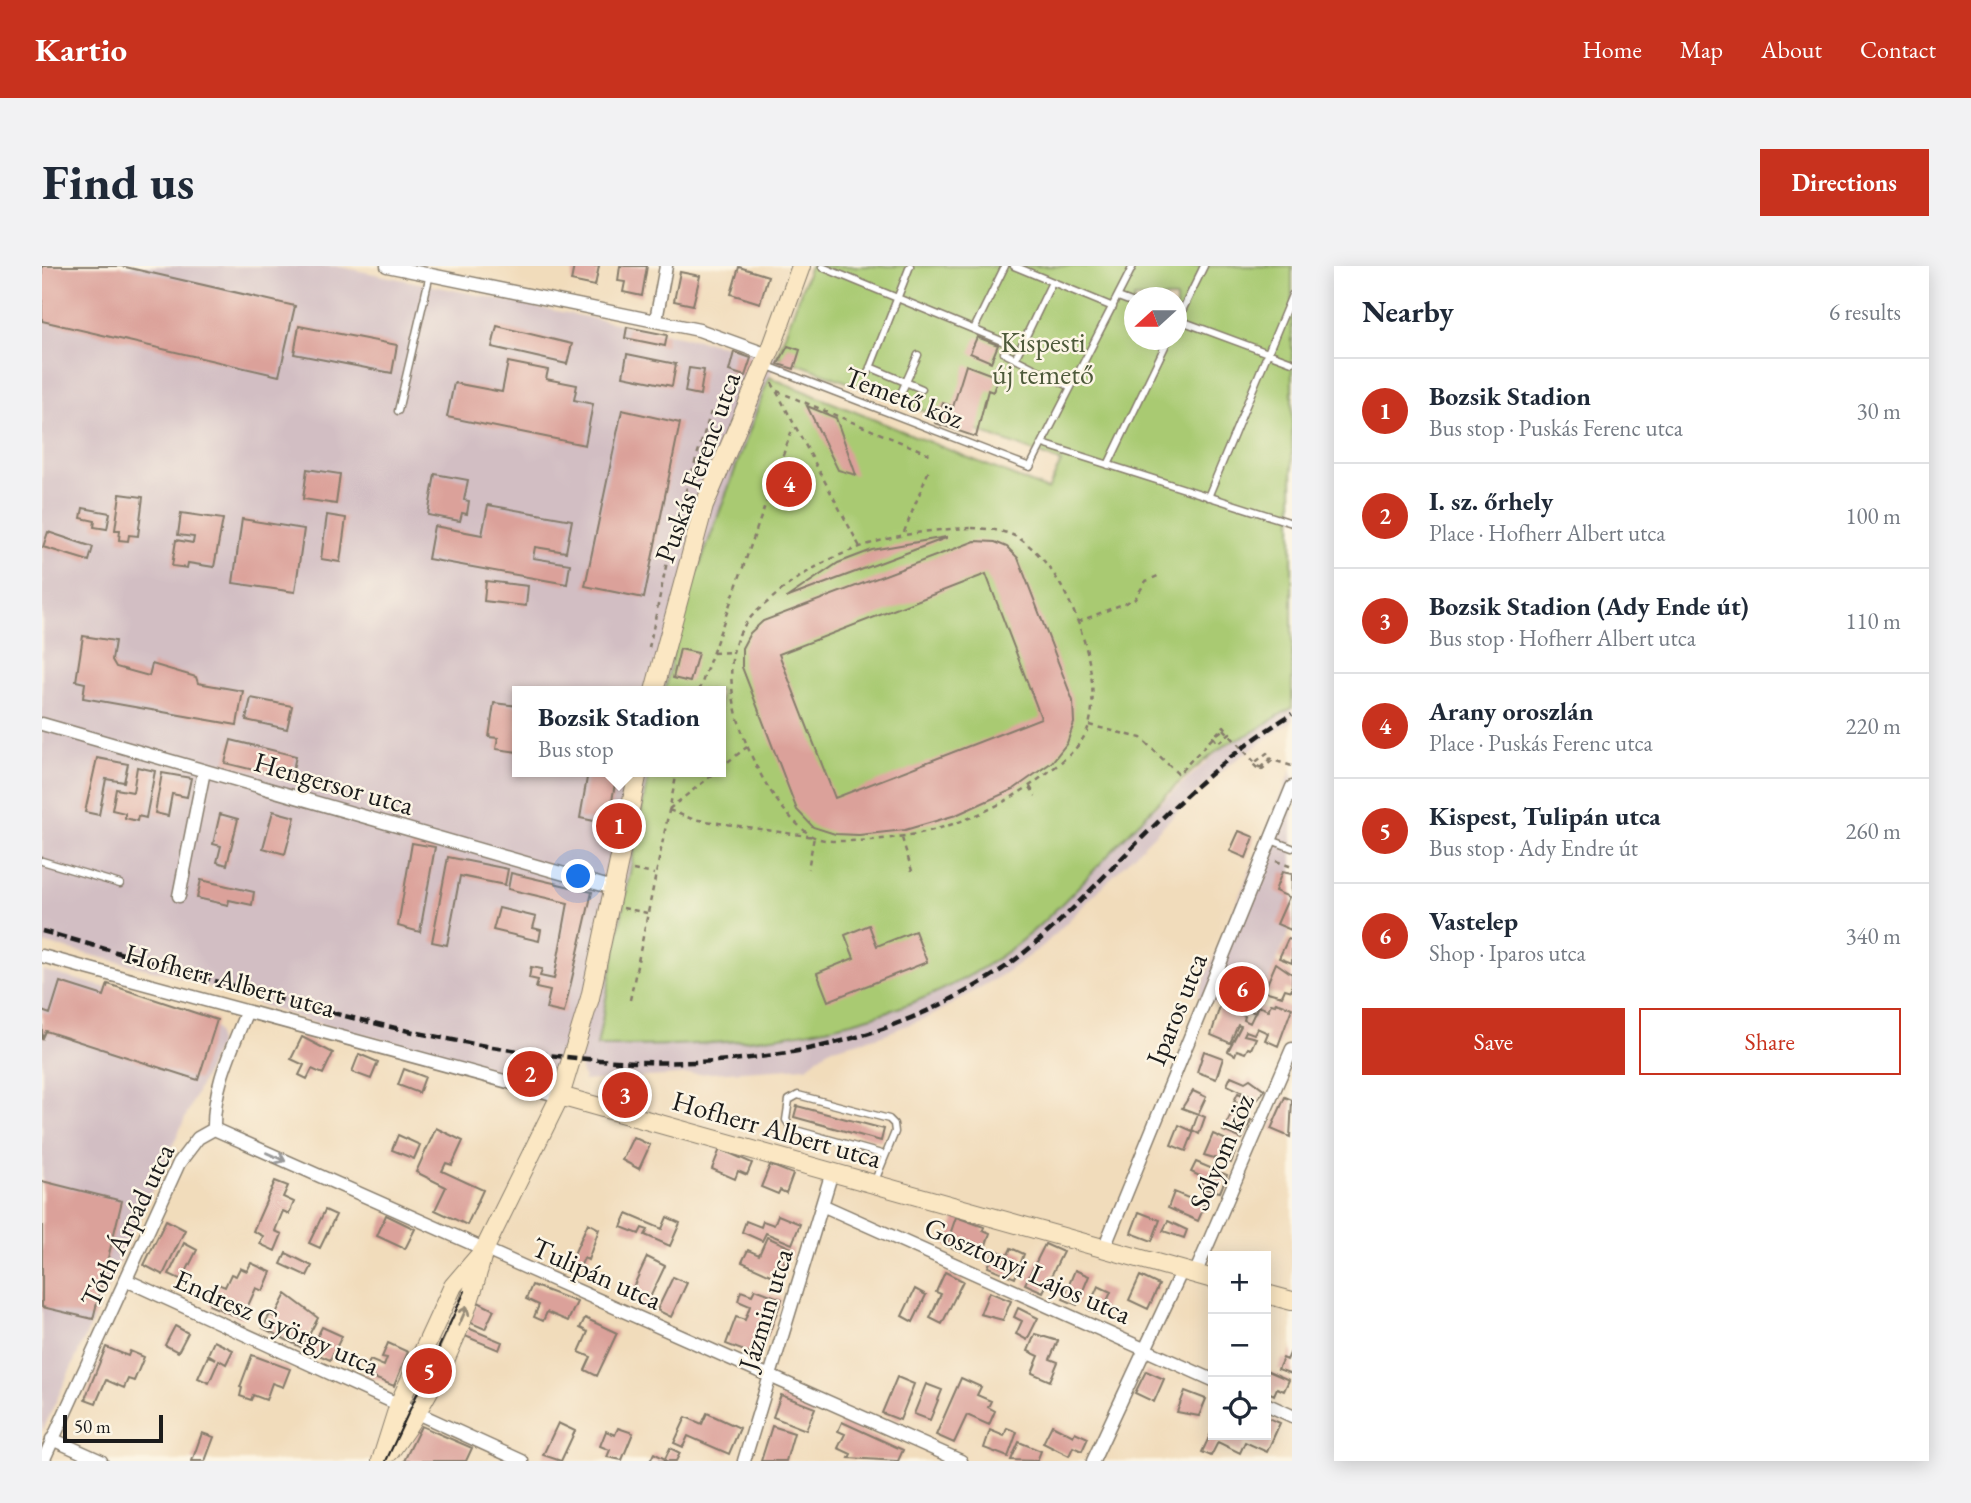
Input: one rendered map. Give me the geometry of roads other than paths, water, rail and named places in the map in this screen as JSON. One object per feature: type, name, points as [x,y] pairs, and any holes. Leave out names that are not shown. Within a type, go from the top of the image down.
[{"type":"street","points":[[387,266],[699,330],[765,360]]},
{"type":"street","points":[[656,320],[666,266]]},
{"type":"street","name":"Puskás Ferenc utca","points":[[655,686],[704,506],[801,266]]},
{"type":"street","name":"Hengersor utca","points":[[42,724],[204,771],[611,897]]},
{"type":"street","points":[[179,896],[204,771]]},
{"type":"street","points":[[382,1461],[417,1415],[473,1294],[484,1250],[560,1096],[590,998],[637,777]]},
{"type":"street","name":"Iparos utca","points":[[1104,1248],[1292,787]]},
{"type":"street","name":"Hofherr Albert utca","points":[[42,956],[560,1096],[1208,1278]]},
{"type":"street","name":"Tóth Árpád utca","points":[[43,1461],[179,1163],[198,1138],[214,1129],[215,1097],[246,1013]]},
{"type":"street","name":"Sólyom köz","points":[[1093,1461],[1145,1350],[1189,1272],[1292,1049]]},
{"type":"street","name":"Tulipán utca","points":[[214,1129],[961,1461]]},
{"type":"street","name":"Jázmin utca","points":[[744,1461],[832,1172]]},
{"type":"street","name":"Gosztonyi Lajos utca","points":[[822,1205],[1208,1378]]},
{"type":"street","points":[[382,1461],[399,1404],[453,1286],[484,1250]]},
{"type":"street","name":"Endresz György utca","points":[[126,1280],[522,1461]]},
{"type":"street","points":[[1271,1295],[1292,1300]]},
{"type":"street","points":[[1271,1406],[1292,1416]]},
{"type":"street","points":[[52,1439],[101,1461]]},
{"type":"lane","points":[[910,266],[869,370],[922,389]]},
{"type":"lane","points":[[974,329],[1005,266]]},
{"type":"lane","points":[[1014,266],[1113,307]]},
{"type":"lane","points":[[1133,266],[1043,444],[1292,522]]},
{"type":"lane","points":[[1187,300],[1204,266]]},
{"type":"lane","points":[[822,268],[1009,344],[1004,354],[1070,387]]},
{"type":"lane","points":[[398,411],[430,274]]},
{"type":"lane","points":[[1015,359],[1052,282]]},
{"type":"lane","points":[[1208,497],[1292,295]]},
{"type":"lane","points":[[1118,297],[1124,299]]},
{"type":"lane","points":[[1187,324],[1292,362]]},
{"type":"lane","points":[[1108,465],[1163,350]]},
{"type":"lane","points":[[902,391],[918,355]]},
{"type":"lane","name":"Temető köz","points":[[765,360],[1030,467],[1043,444]]},
{"type":"lane","points":[[1271,840],[1292,848]]},
{"type":"lane","points":[[42,861],[120,884]]},
{"type":"lane","points":[[1215,979],[1245,992]]},
{"type":"lane","points":[[874,1183],[895,1132],[894,1124],[889,1119],[798,1095],[789,1100],[786,1120],[792,1129],[885,1155]]},
{"type":"tram line","points":[[386,1461],[465,1291]]},
{"type":"railway","points":[[42,931],[277,998],[401,1029],[526,1052],[651,1062],[773,1055],[890,1026],[1001,970],[1051,929],[1206,778],[1247,744],[1292,714]]},
{"type":"place","name":"Arany oroszlán","points":[[789,484]]},
{"type":"place","name":"Bozsik Stadion","points":[[619,826]]},
{"type":"place","name":"Vastelep","points":[[1242,989]]},
{"type":"place","name":"I. sz. őrhely","points":[[530,1074]]},
{"type":"place","name":"Bozsik Stadion (Ady Ende út)","points":[[625,1095]]},
{"type":"place","name":"Kispest, Tulipán utca","points":[[429,1371]]},
{"type":"park label","name":"Kispesti új temető","points":[[1043,358]]}]
